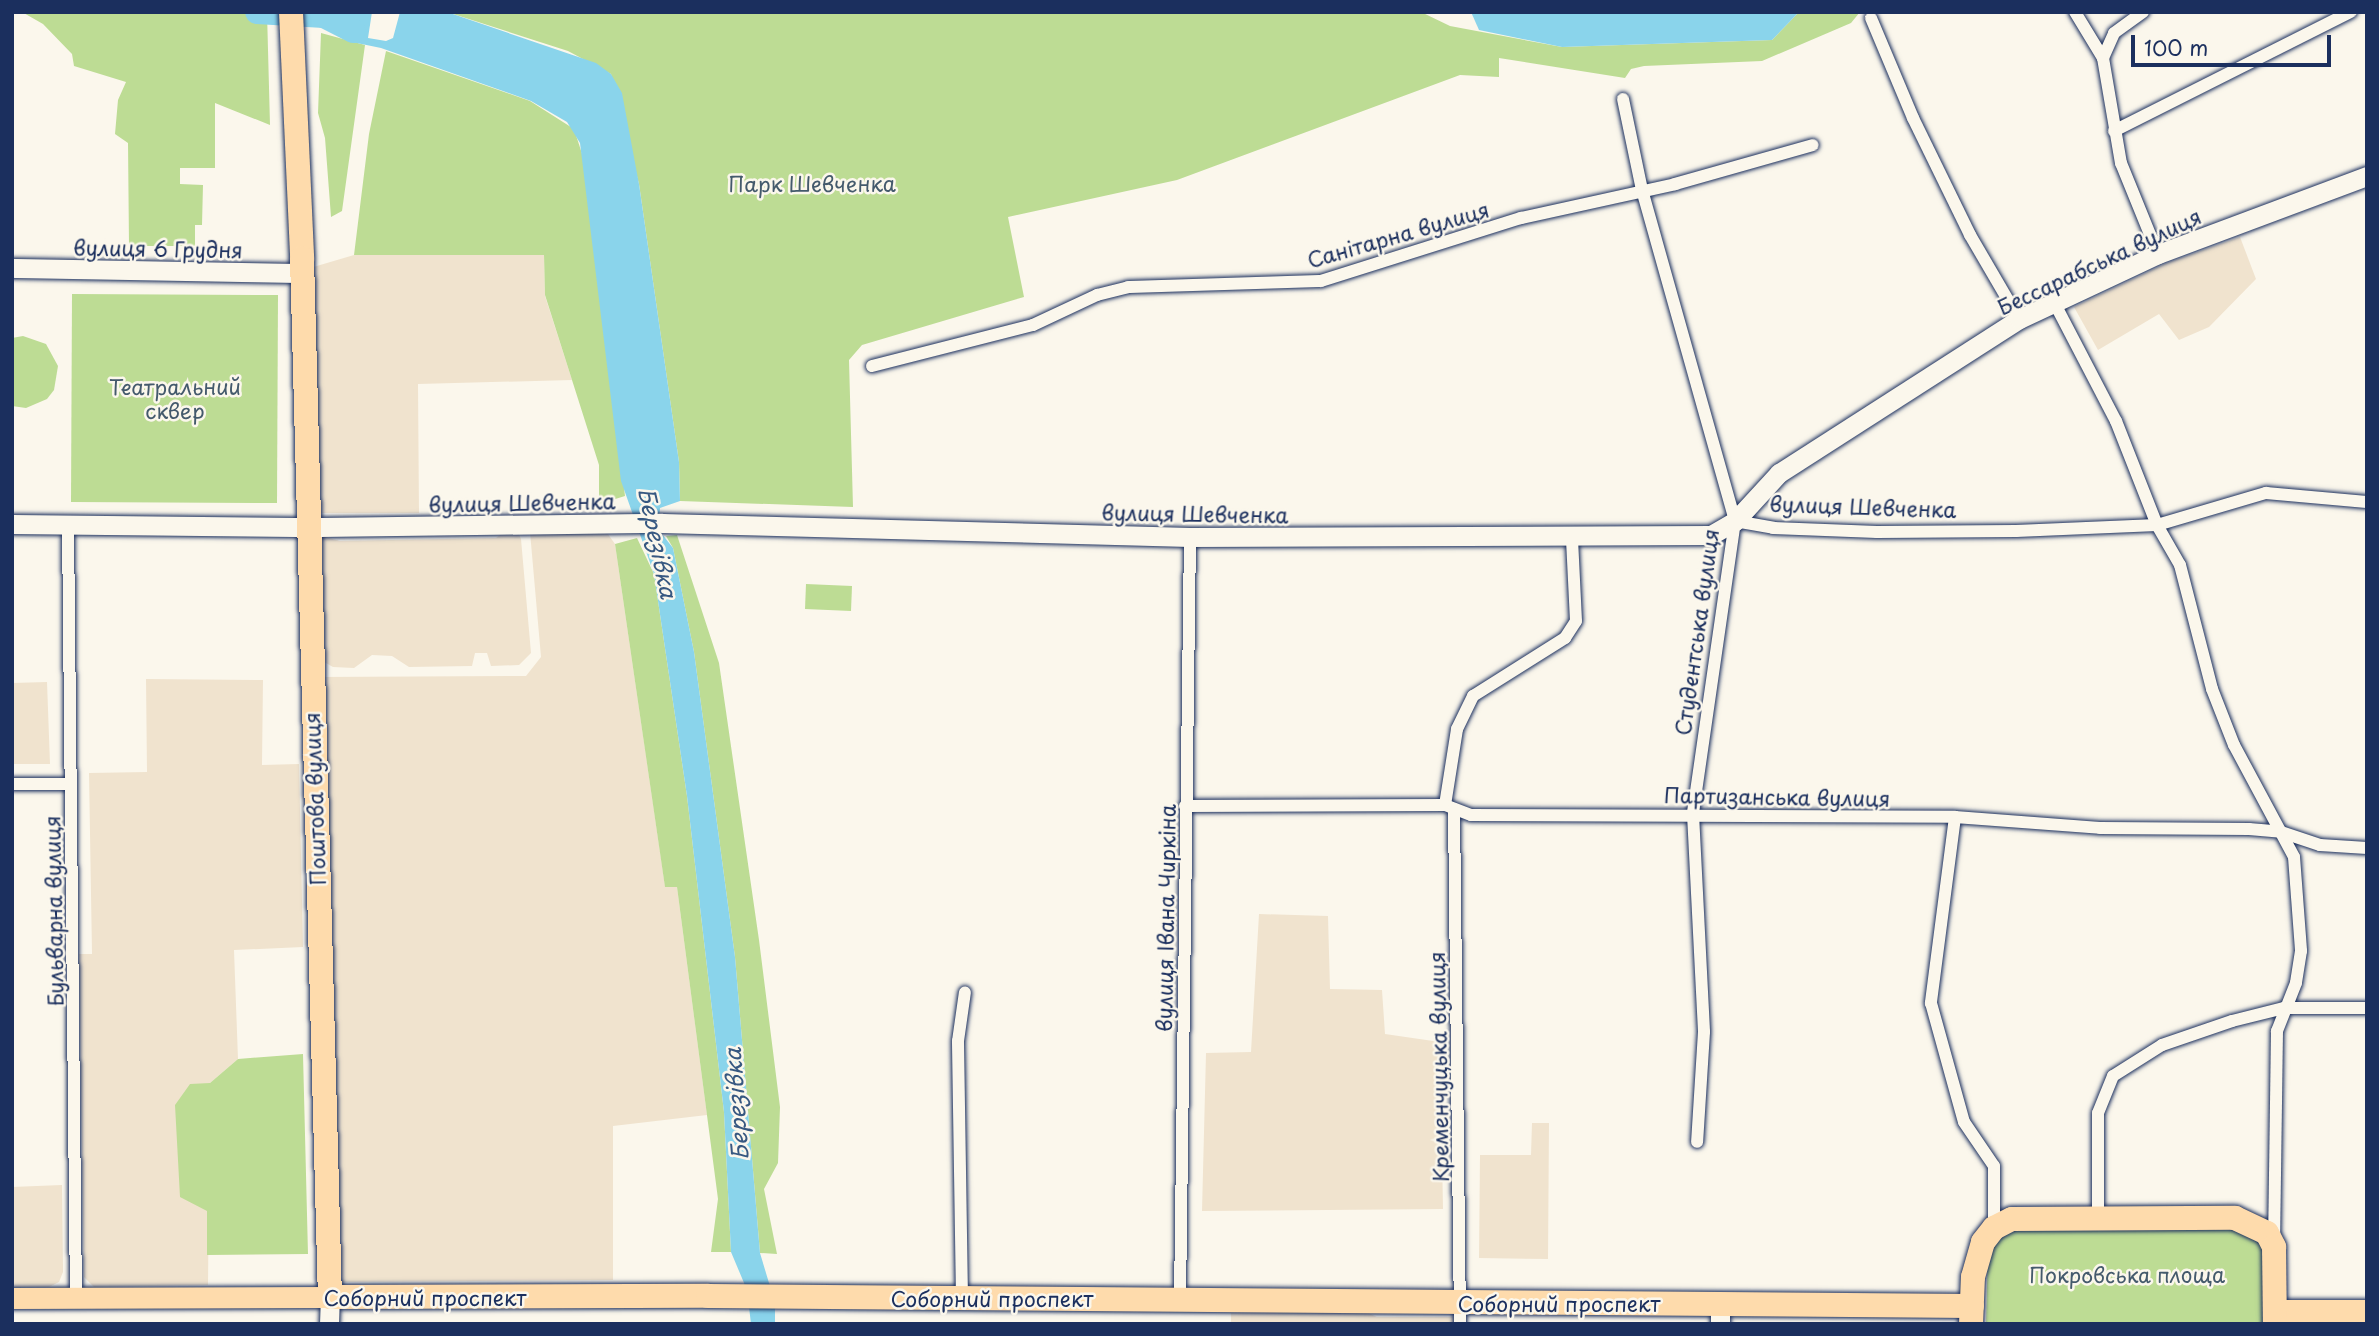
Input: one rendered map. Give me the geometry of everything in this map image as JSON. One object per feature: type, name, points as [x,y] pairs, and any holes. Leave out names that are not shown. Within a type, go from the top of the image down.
[{"type":"highway","name":"Поштова вулиця","points":[[290,12],[302,274],[306,527],[330,1297]]},
{"type":"highway","points":[[1971,1315],[1973,1277],[1983,1242],[1994,1228],[2012,1219],[2098,1218],[2235,1218],[2267,1233],[2274,1247],[2274,1318],[2367,1312]]},
{"type":"highway","name":"Соборний проспект","points":[[330,1297],[708,1296],[1180,1300],[1460,1313],[1971,1315]]},
{"type":"main road","name":"Бессарабська вулиця","points":[[1735,521],[1779,473],[2019,319],[2158,254],[2367,176]]},
{"type":"main road","name":"вулиця 6 Грудня","points":[[12,268],[302,274]]},
{"type":"main road","name":"вулиця Шевченка","points":[[12,524],[306,527],[662,523],[1190,537],[1573,538],[1711,535],[1735,521]]},
{"type":"main road","name":"Соборний проспект","points":[[12,1298],[330,1297]]},
{"type":"main road","name":"Поштова вулиця","points":[[329,1324],[330,1297]]},
{"type":"street","points":[[2075,12],[2103,58],[2113,131],[2121,163],[2158,254]]},
{"type":"street","points":[[2103,58],[2113,33],[2143,12]]},
{"type":"street","points":[[2113,131],[2351,12]]},
{"type":"street","points":[[1871,18],[1913,118],[1970,235],[2019,319]]},
{"type":"street","name":"Студентська вулиця","points":[[1623,99],[1642,190],[1735,521],[1693,814],[1703,1032],[1697,1142]]},
{"type":"street","name":"Санітарна вулиця","points":[[872,366],[1033,325],[1097,295],[1129,287],[1321,281],[1521,218],[1642,190],[1813,145]]},
{"type":"street","points":[[2054,302],[2116,421],[2157,525],[2180,565],[2212,689],[2234,745],[2294,857],[2302,910],[2301,951],[2295,983],[2277,1031],[2274,1247]]},
{"type":"street","name":"вулиця Шевченка","points":[[1735,521],[1773,528],[1877,532],[2157,525],[2266,493],[2367,502]]},
{"type":"street","name":"Бульварна вулиця","points":[[68,525],[76,1298]]},
{"type":"street","name":"вулиця Івана Чиркіна","points":[[1180,1300],[1190,537]]},
{"type":"street","name":"Кременчуцька вулиця","points":[[1460,1313],[1450,807],[1457,729],[1473,696],[1565,638],[1576,621],[1573,538]]},
{"type":"street","points":[[12,784],[70,784]]},
{"type":"street","name":"Партизанська вулиця","points":[[1185,806],[1450,807],[1471,816],[1693,814],[1955,817],[2100,828],[2281,832],[2320,845],[2367,848]]},
{"type":"street","points":[[1955,817],[1931,1003],[1965,1122],[1994,1166],[1994,1228]]},
{"type":"street","points":[[962,1298],[958,1041],[965,992]]},
{"type":"street","points":[[2098,1218],[2098,1113],[2112,1076],[2162,1045],[2284,1008],[2367,1008]]},
{"type":"shaded area","points":[[2240,237],[2256,279],[2209,327],[2179,340],[2159,314],[2098,350],[2074,307],[2167,263]]},
{"type":"shaded area","points":[[354,255],[544,255],[545,296],[572,380],[418,384],[419,513],[321,513],[310,268]]},
{"type":"shaded area","points":[[605,530],[615,544],[665,886],[677,887],[707,1115],[613,1126],[613,1280],[342,1282],[317,677],[526,676],[541,657],[530,532]]},
{"type":"shaded area","points":[[504,532],[518,532],[521,539],[531,653],[519,665],[491,666],[487,653],[475,653],[472,666],[409,667],[392,656],[372,655],[354,668],[333,667],[317,658],[321,536],[340,541],[496,538]]},
{"type":"shaded area","points":[[146,679],[263,680],[262,765],[299,764],[303,947],[234,950],[238,1059],[210,1083],[208,1285],[94,1287],[84,1277],[79,954],[92,954],[89,773],[147,772]]},
{"type":"shaded area","points":[[47,682],[50,764],[12,764],[12,683]]},
{"type":"shaded area","points":[[1259,914],[1328,916],[1330,989],[1382,990],[1385,1034],[1440,1042],[1443,1209],[1202,1211],[1206,1053],[1251,1052]]},
{"type":"shaded area","points":[[1532,1123],[1549,1123],[1548,1259],[1479,1258],[1480,1155],[1531,1155]]},
{"type":"shaded area","points":[[62,1185],[63,1272],[59,1282],[49,1287],[12,1287],[12,1187]]},
{"type":"shaded area","points":[[1364,1311],[1377,1317],[1454,1317],[1454,1324],[1231,1324],[1231,1313]]},
{"type":"green space","points":[[22,12],[267,12],[270,125],[215,103],[215,168],[180,168],[180,184],[203,185],[202,225],[195,225],[195,246],[129,246],[128,143],[115,134],[118,100],[126,82],[74,66],[72,54],[43,24]]},
{"type":"green space","name":"Парк Шевченка","points":[[447,12],[1421,12],[1450,26],[1562,47],[1772,40],[1799,12],[1860,12],[1851,23],[1762,61],[1644,66],[1631,69],[1625,78],[1499,58],[1499,77],[1460,75],[1177,180],[1008,217],[1024,297],[862,345],[849,360],[853,507],[680,501],[679,462],[639,184],[611,74],[568,51]]},
{"type":"green space","points":[[321,33],[365,45],[342,211],[331,217],[325,138],[318,113]]},
{"type":"green space","points":[[386,51],[530,101],[574,129],[585,163],[625,496],[599,504],[599,465],[545,295],[544,255],[354,255],[369,134]]},
{"type":"green space","name":"Театральний сквер","points":[[72,294],[278,295],[277,503],[71,502]]},
{"type":"green space","points":[[23,336],[46,344],[58,366],[54,390],[47,399],[26,408],[12,406],[12,338]]},
{"type":"green space","points":[[677,535],[719,663],[759,940],[780,1107],[778,1163],[764,1189],[777,1254],[760,1253],[735,957],[694,652],[673,548],[666,536]]},
{"type":"green space","points":[[637,538],[654,574],[687,796],[724,1112],[731,1252],[711,1252],[718,1199],[677,887],[665,887],[615,544]]},
{"type":"green space","points":[[806,584],[852,586],[851,611],[805,609]]},
{"type":"green space","points":[[303,1054],[308,1254],[207,1255],[207,1211],[180,1197],[175,1105],[190,1084],[210,1083],[238,1059]]},
{"type":"green space","name":"Покровська площа","points":[[2234,1225],[2255,1235],[2268,1253],[2268,1324],[1986,1324],[1988,1246],[1998,1231]]},
{"type":"water","points":[[324,12],[372,12],[368,38],[386,41],[393,38],[400,12],[447,12],[596,63],[611,74],[622,93],[639,184],[679,462],[680,501],[660,508],[658,529],[673,548],[694,652],[735,957],[760,1253],[775,1303],[775,1324],[751,1324],[747,1290],[731,1252],[724,1112],[687,796],[654,574],[621,481],[580,143],[567,122],[531,101],[381,48],[347,41],[323,21]]},
{"type":"water","points":[[1471,12],[1799,12],[1772,40],[1562,47],[1479,30]]},
{"type":"waterway","name":"Березівка","points":[[257,12],[324,16],[353,31]]}]
